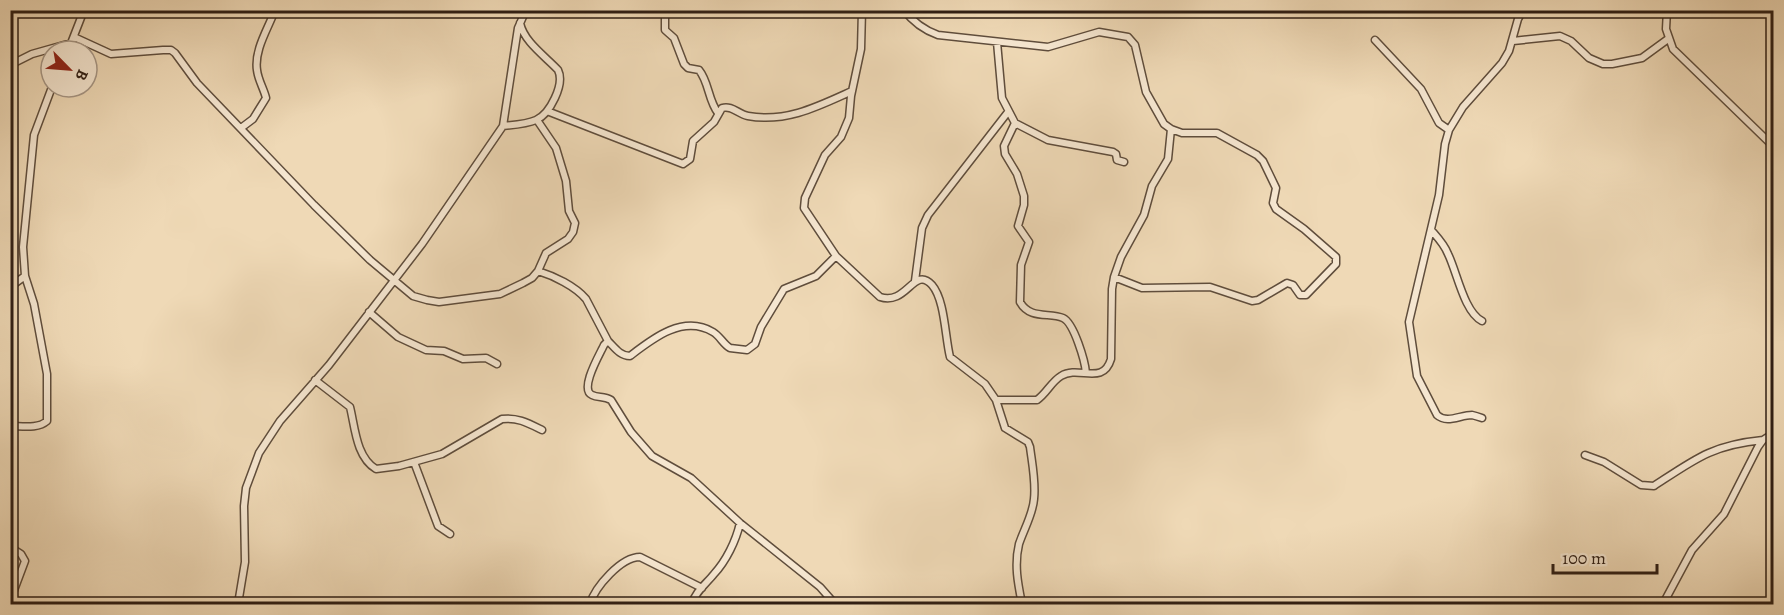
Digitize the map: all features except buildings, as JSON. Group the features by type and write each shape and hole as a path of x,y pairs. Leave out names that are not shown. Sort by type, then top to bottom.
{"street":[{"path":"73,39 84,10"},
{"path":"241,128 253,119 266,98 256,63 262,40 275,10"},
{"path":"238,604 245,562 244,506 250,475 268,438 422,244 503,126 507,111 514,50 520,23 526,10"},
{"path":"665,10 665,30 676,44 681,60 688,68 699,69 704,76 709,99 718,113"},
{"path":"862,10 861,50 849,118 842,137 825,155 803,203 806,212 836,256 880,297 887,299 899,296 915,281 922,228 928,215 1008,112"},
{"path":"904,10 921,27 938,35 1048,47 1100,32 1128,37 1135,45 1149,97 1158,116 1171,129 1182,133 1216,133 1257,155 1263,161 1276,188 1274,207 1336,257 1336,264 1306,295 1300,295 1293,285 1287,284 1252,301 1210,287 1142,288 1114,277"},
{"path":"1482,418 1472,415 1440,418 1430,404 1417,376 1409,322 1440,195 1445,144 1449,130 1466,102 1498,70 1509,51 1518,19 1523,10"},
{"path":"1667,10 1668,39 1681,59 1773,147"},
{"path":"503,126 537,120 547,111 561,76 558,70 528,40 520,23"},
{"path":"1513,41 1560,36 1566,38 1589,58 1603,64 1612,64 1642,57 1668,39"},
{"path":"1375,40 1421,88 1440,123 1449,130"},
{"path":"997,42 1001,93 1015,123 1048,140 1113,152 1118,160 1124,162"},
{"path":"99,50 111,54 171,50 197,83 314,206 370,260 413,296 439,302 500,294 532,278 538,271 546,253 568,238 575,228 569,211 566,181 556,148 537,120"},
{"path":"10,65 39,52"},
{"path":"547,111 683,164 690,159 693,141 714,122 722,108 727,107 748,116 781,116 803,113 852,91"},
{"path":"10,426 43,425 47,421 46,374 34,304 25,276 23,247 34,135 48,99"},
{"path":"1015,123 1004,146 1005,154 1017,174 1024,201 1018,226 1029,243 1021,265 1020,302 1030,311 1047,317 1060,317 1069,322 1083,357 1086,373"},
{"path":"996,400 1037,399 1060,377 1071,373 1102,372 1106,369 1111,359 1114,277 1121,257 1144,215 1152,186 1168,159 1171,129"},
{"path":"1431,230 1442,242 1448,254 1470,310 1477,319 1482,321"},
{"path":"538,271 581,294 586,299 608,341 624,356 630,356 667,331 684,327 707,329 716,333 730,348 743,351 754,344 761,327 784,289 816,276 836,256"},
{"path":"10,287 25,276"},
{"path":"915,281 926,281 936,292 950,357 986,384 996,400 1005,428 1024,439 1030,447 1034,501 1020,543 1016,570 1022,604"},
{"path":"369,312 398,337 426,350 444,351 463,359 486,358 497,364"},
{"path":"608,341 587,382 591,395 611,400 651,456 691,478 740,523 820,587 836,604"},
{"path":"315,380 350,407 354,432 372,466 376,468 414,462 442,454 502,419 513,418 542,429"},
{"path":"1663,604 1692,550 1724,514 1763,440 1773,433"},
{"path":"1585,455 1604,462 1648,487 1654,486 1701,454 1735,442 1763,440"},
{"path":"414,462 438,526 450,534"},
{"path":"692,604 696,594 720,567 740,523"},
{"path":"10,547 21,554 25,561 10,601"},
{"path":"590,604 596,590 603,582 620,566 640,556 702,588"}]}
